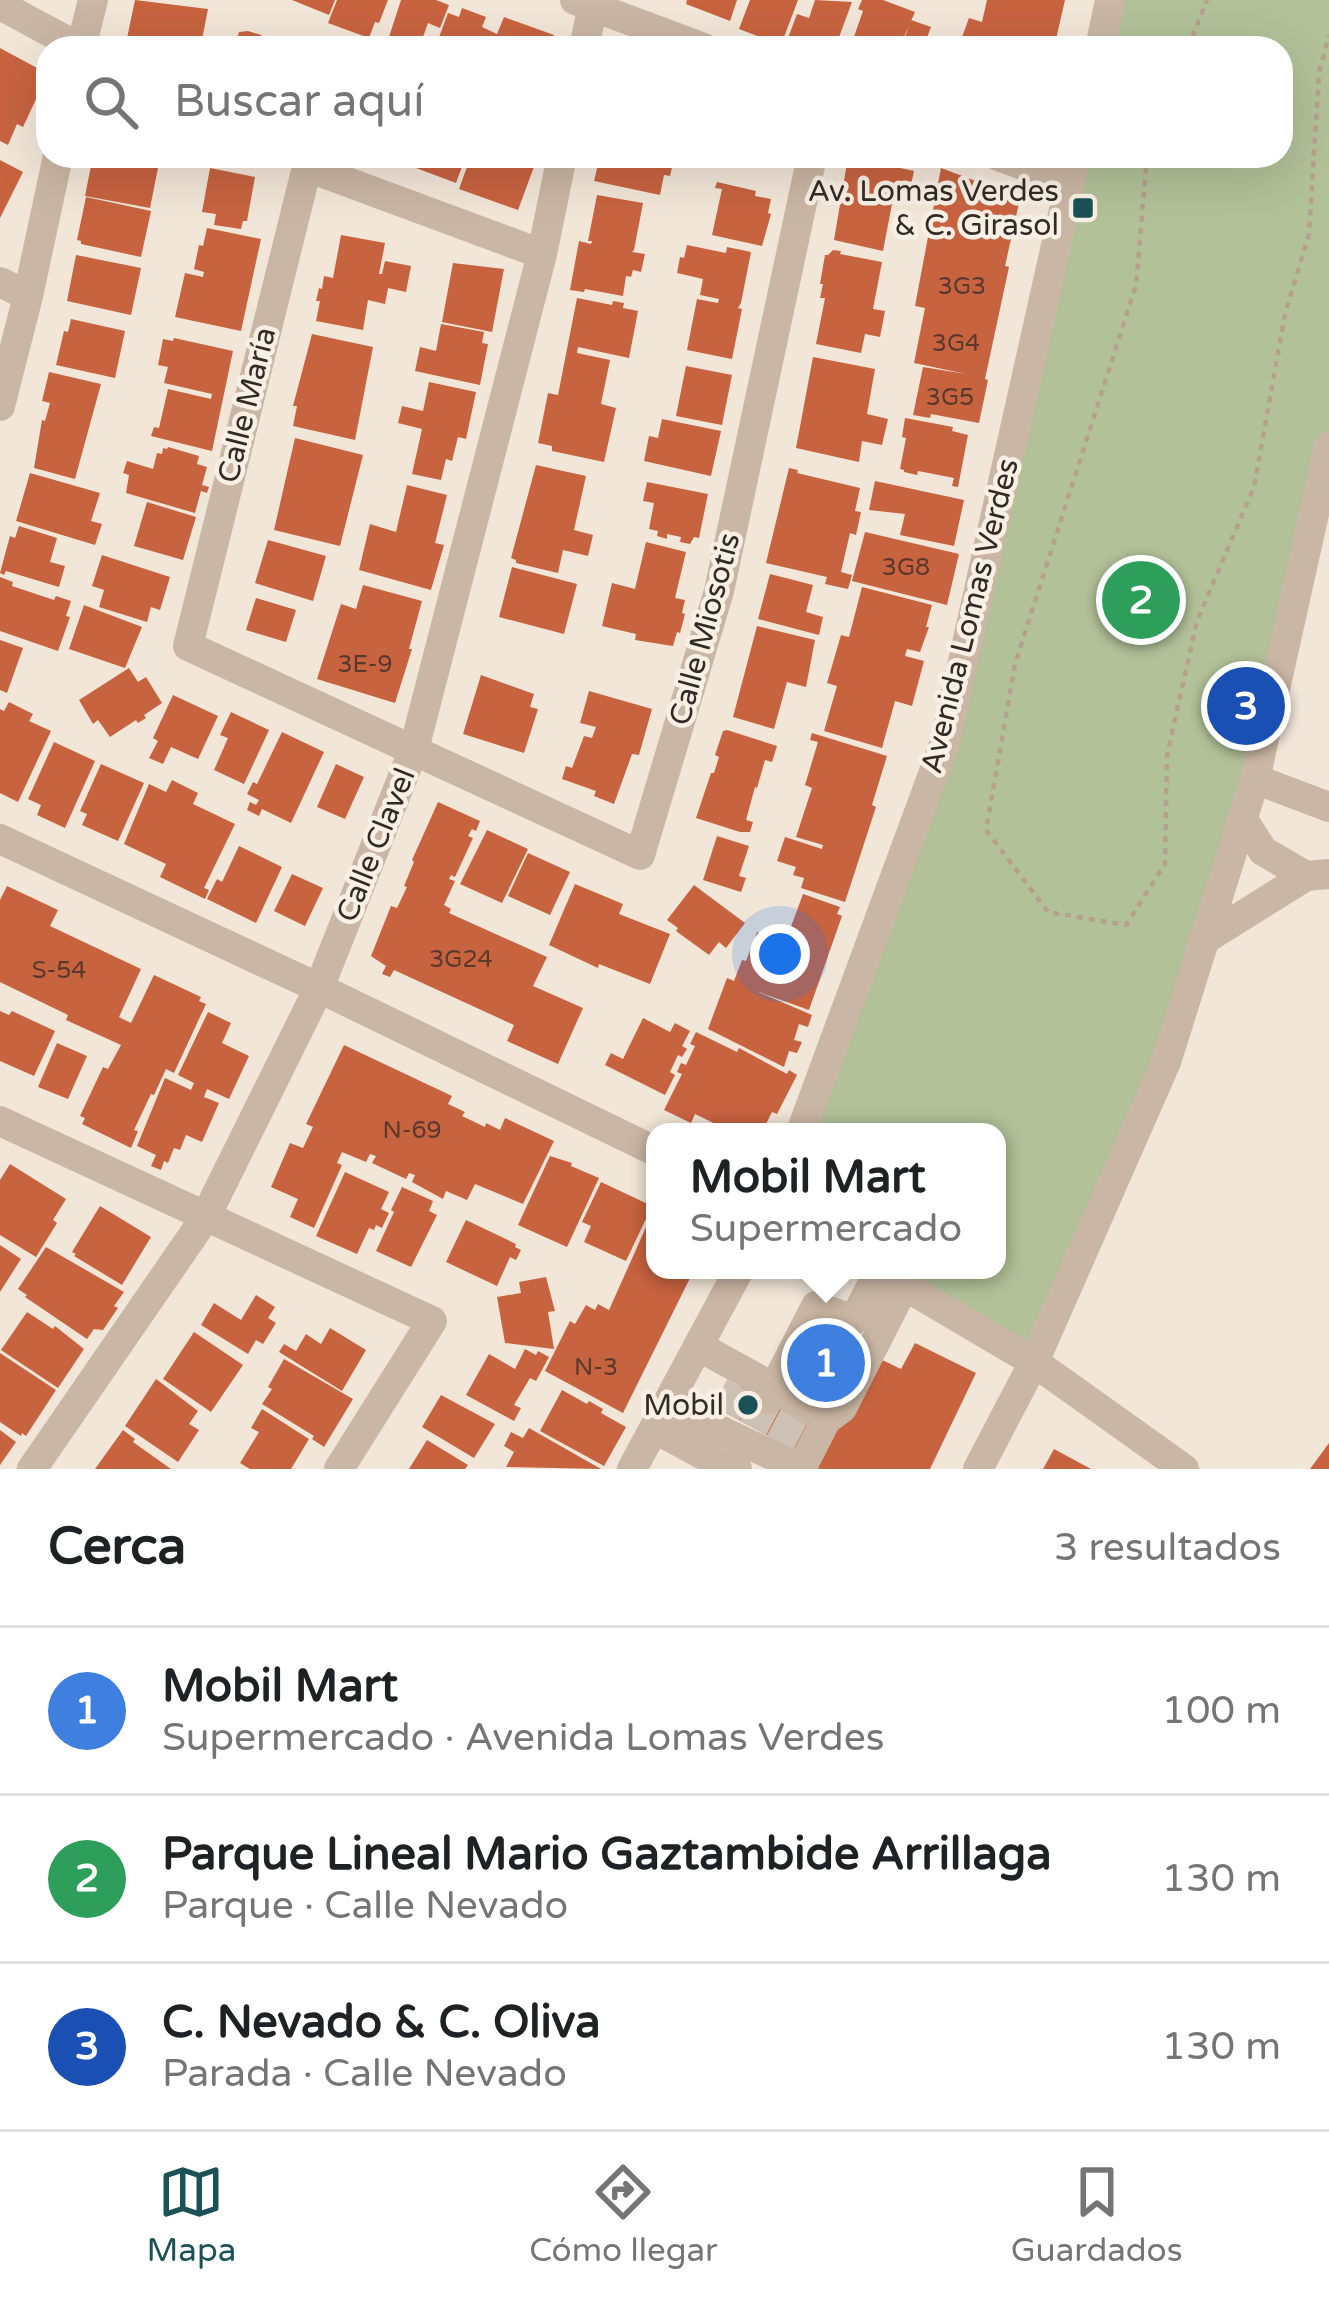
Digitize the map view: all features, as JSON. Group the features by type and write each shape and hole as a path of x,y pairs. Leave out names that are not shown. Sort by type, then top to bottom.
{"street":[{"path":"83,36 93,0"},
{"path":"1102,36 1110,0"},
{"path":"585,36 587,2 673,36"},
{"path":"0,5 58,36"},
{"path":"0,406 14,289 54,168"},
{"name":"Calle María","path":"307,168 188,646 414,749"},
{"name":"Calle María","path":"310,168 542,254"},
{"name":"Calle Clavel","path":"32,1469 205,1218 320,988 414,749 542,254 560,168"},
{"name":"Calle Miosotis","path":"414,749 640,855 719,591 809,168"},
{"name":"Avenida Lomas Verdes","path":"804,1123 945,742 1073,169"},
{"path":"979,1469 1034,1362 1166,1062 1255,779 1329,446"},
{"path":"1255,779 1329,807"},
{"path":"1242,818 1263,851 1318,875"},
{"path":"0,839 646,1147"},
{"path":"1202,941 1318,875"},
{"path":"0,1121 432,1322 339,1469"},
{"path":"632,1469 734,1279"},
{"path":"660,1416 747,1440 801,1468 779,1397 816,1306 854,1320 884,1279"},
{"path":"698,1346 779,1397 842,1408 886,1279"},
{"path":"894,1279 1034,1362 1184,1469"},
{"path":"660,1416 720,1464 747,1440"}],"path":[{"path":"1193,36 1207,0"},
{"path":"1146,168 1136,285 1015,664 986,830 1048,912 1126,925 1166,864 1167,755 1196,621 1254,487 1285,314 1309,234 1319,73 1329,35"}],"green space":[{"path":"1110,0 1329,0 1329,446 1202,941 1034,1362 893,1279 1006,1279 1006,1123 804,1123 945,742 1073,168 1293,168 1293,36 1102,36"}],"building":[{"path":"135,0 208,9 203,36 127,36"},
{"path":"292,0 335,0 329,15"},
{"path":"337,0 388,0 370,36 328,23"},
{"path":"401,0 436,0 449,5 440,28 428,23 423,36 389,36"},
{"path":"687,0 737,0 730,21 686,4"},
{"path":"750,0 798,0 784,36 757,36 739,29"},
{"path":"815,0 852,2 839,36 789,36 797,14 809,18"},
{"path":"862,0 883,0 915,12 904,36 854,36 863,11 858,9"},
{"path":"987,0 1065,0 1057,36 962,36 969,18 982,22"},
{"path":"462,8 486,17 482,27 497,34 504,17 554,35 439,36 448,13 459,17"},
{"path":"911,20 931,27 928,36 905,36"},
{"path":"0,48 36,67 36,99 8,145 0,141"},
{"path":"0,160 23,172 0,218"},
{"path":"91,168 158,168 150,208 85,196"},
{"path":"210,168 255,177 247,221 241,229 214,225 216,214 202,212"},
{"path":"416,168 462,168 456,183"},
{"path":"467,168 534,168 518,210 459,189"},
{"path":"597,168 672,168 670,176 664,175 660,195 594,181"},
{"path":"846,168 914,171 908,199 881,194 880,202 892,204 883,251 834,240"},
{"path":"941,168 1016,196 1019,203 979,423 913,415 923,367 966,374 914,363 925,308 915,306"},
{"path":"717,182 771,199 762,246 712,235 722,189 715,188"},
{"path":"597,195 643,203 632,252 645,254 641,272 633,270 631,277 626,276 623,296 570,290 579,241 591,244 592,241 588,241"},
{"path":"86,197 151,211 141,257 77,240"},
{"path":"207,228 261,239 241,331 175,317 185,273 203,277 204,272 194,269"},
{"path":"341,235 385,243 379,274 385,261 411,266 406,292 388,288 385,304 368,300 363,330 316,321 319,288 324,276 333,278"},
{"path":"687,245 726,253 727,247 751,252 732,359 687,350 697,299 718,303 719,299 700,295 703,279 677,273"},
{"path":"833,250 882,262 873,309 885,311 880,337 865,334 861,353 816,344 825,298 820,298 820,284 825,255"},
{"path":"76,255 141,268 131,315 67,301"},
{"path":"453,263 504,269 492,332 442,322"},
{"path":"577,298 624,303 623,308 638,311 629,358 578,347 577,353 610,360 601,404 616,408 604,462 552,451 552,446 538,443 548,393 558,395"},
{"path":"71,319 125,331 115,378 56,365"},
{"path":"441,324 484,332 482,343 488,344 480,385 415,371 420,347 436,351"},
{"path":"312,334 373,347 355,440 293,426 297,406 293,406"},
{"path":"163,339 233,351 212,451 151,436 154,427 159,428 168,389 211,399 212,394 164,383 168,367 158,365"},
{"path":"813,357 875,369 867,414 888,419 882,445 862,441 859,462 796,448"},
{"path":"686,366 732,375 722,425 676,416"},
{"path":"49,372 101,384 75,479 34,468 42,420 50,403 42,401"},
{"path":"429,382 476,392 466,439 458,437 441,480 412,474 422,429 398,423 402,406 423,411"},
{"path":"905,418 953,427 952,431 968,435 958,487 952,486 954,478 900,469"},
{"path":"662,419 721,431 711,476 644,461 649,436 658,438"},
{"path":"295,438 363,455 340,546 274,530"},
{"path":"168,447 199,456 197,464 207,467 202,485 209,487 207,493 201,491 195,513 126,493 129,475 123,473 127,461 153,469 157,453"},
{"path":"536,465 586,476 574,530 593,535 588,556 563,550 558,573 511,558"},
{"path":"789,468 860,488 856,535 850,533 841,572 852,575 848,589 825,584 827,577 766,563"},
{"path":"30,473 100,493 91,521 102,524 95,545 16,521"},
{"path":"875,481 964,500 954,546 900,535 905,514 869,510"},
{"path":"647,482 708,494 699,538 694,537 690,544 680,542 681,537 657,536 658,531 649,529 654,503 643,501"},
{"path":"407,485 447,495 435,543 444,545 431,590 359,570 370,524 396,532"},
{"path":"147,502 196,517 183,560 134,546"},
{"path":"19,526 57,538 50,562 65,566 59,587 0,573 10,536 15,538"},
{"path":"865,532 959,554 947,605 852,581"},
{"path":"268,540 326,556 313,601 255,583"},
{"path":"646,542 686,552 675,598 685,600 685,614 673,646 635,640 636,634 602,626 612,583 635,589"},
{"path":"102,555 170,577 160,610 151,607 147,622 99,607 104,590 92,586"},
{"path":"512,567 577,584 564,634 499,617"},
{"path":"770,574 813,585 806,612 823,617 819,635 758,619"},
{"path":"0,577 13,582 12,586 71,601 58,651 0,631"},
{"path":"363,585 422,601 395,703 317,679 341,604 356,609"},
{"path":"862,587 932,605 920,652 907,649 905,656 924,661 912,706 895,701 882,748 824,731 837,686 827,683 841,635 849,637"},
{"path":"256,598 296,610 286,642 246,630"},
{"path":"84,605 142,627 125,668 69,649"},
{"path":"757,626 815,640 806,687 787,682 774,729 733,717"},
{"path":"0,640 23,648 7,693 0,690"},
{"path":"129,668 138,682 146,677 162,703 146,718 110,737 98,720 93,724 79,700"},
{"path":"481,675 534,694 530,707 538,709 524,753 463,734"},
{"path":"589,691 652,709 639,755 632,754 614,804 594,796 596,791 562,779 566,766 572,768 584,736 592,738 596,727 580,723"},
{"path":"173,695 218,716 198,759 171,747 163,764 149,758"},
{"path":"9,702 33,714 29,721 51,731 18,802 0,793 0,709 4,711"},
{"path":"231,712 269,730 244,784 214,770 228,738 220,735"},
{"path":"727,730 777,746 772,762 765,760 755,787 746,820 753,822 750,832 696,818"},
{"path":"282,732 324,752 291,823 262,809 259,816 247,810 250,802 256,805 259,800 247,794 253,782 257,784"},
{"path":"812,733 887,756 845,902 801,888 804,878 793,875 796,867 777,861 785,837 822,849 823,845 796,837 812,788 805,785 818,742 810,740"},
{"path":"54,742 95,761 65,828 37,815 41,805 28,799"},
{"path":"101,764 144,783 118,841 82,825 87,814 80,811"},
{"path":"336,764 364,777 345,819 317,807"},
{"path":"172,780 198,793 193,804 235,824 204,888 209,890 205,899 160,877 166,864 124,844 149,784 166,792"},
{"path":"438,802 480,821 468,836 473,838 455,877 449,879 455,881 444,905 451,909 449,913 547,957 533,986 583,1008 558,1064 507,1041 514,1025 394,970 390,977 382,974 386,966 371,956 391,906 397,908 407,887 412,860"},
{"path":"487,830 528,849 502,903 460,884"},
{"path":"717,836 749,846 739,876 746,878 741,892 703,880"},
{"path":"239,846 282,867 256,923 207,899 217,879 222,882"},
{"path":"528,853 570,872 550,915 508,896"},
{"path":"292,874 323,888 305,926 274,911"},
{"path":"575,884 623,904 619,914 670,934 650,984 599,964 598,968 549,945"},
{"path":"694,885 745,923 726,948 719,942 709,955 667,920"},
{"path":"7,886 58,910 50,926 141,969 119,1017 131,1023 154,975 201,997 199,1001 206,1004 174,1073 166,1069 151,1094 131,1148 82,1124 85,1118 80,1116 103,1067 108,1069 121,1045 0,982 0,900"},
{"path":"803,894 840,907 837,914 842,916 809,1010 756,991 812,1015 808,1027 799,1024 794,1040 802,1042 797,1053 789,1051 784,1067 708,1029 727,978 734,981 757,932 785,943"},
{"path":"0,1011 9,1015 12,1011 55,1031 34,1076 0,1061"},
{"path":"208,1012 231,1023 222,1043 249,1056 229,1099 207,1089 204,1097 219,1103 202,1142 186,1135 180,1150 174,1148 161,1170 151,1166 156,1155 137,1146 165,1078 191,1090 194,1083 178,1075"},
{"path":"643,1018 670,1032 675,1023 690,1031 682,1046 687,1049 682,1057 678,1055 665,1095 605,1065 611,1053 623,1059"},
{"path":"696,1032 797,1075 777,1114 772,1112 766,1123 714,1123 695,1114 691,1123 664,1110 682,1074 677,1072 681,1063 686,1065 695,1046 690,1044"},
{"path":"57,1043 87,1056 68,1099 38,1087"},
{"path":"344,1045 452,1096 448,1104 485,1127 486,1123 500,1130 505,1118 554,1141 523,1204 475,1184 467,1200 446,1191 443,1199 412,1182 415,1175 409,1173 406,1179 372,1163 376,1156 370,1154 366,1162 342,1152 337,1163 342,1165 314,1228 290,1217 298,1199 271,1187 290,1143 303,1148 313,1127 306,1124"},
{"path":"550,1156 599,1178 567,1247 518,1225"},
{"path":"10,1164 66,1199 36,1257 0,1235 0,1180"},
{"path":"345,1172 389,1192 381,1209 389,1213 382,1228 369,1228 357,1254 316,1236"},
{"path":"601,1182 646,1203 646,1219 626,1261 584,1242 591,1226 582,1222"},
{"path":"402,1187 433,1201 429,1211 437,1215 411,1267 376,1251"},
{"path":"100,1206 151,1237 122,1285 72,1252"},
{"path":"466,1220 521,1250 516,1260 510,1257 497,1286 446,1262"},
{"path":"646,1227 646,1279 690,1279 623,1413 545,1371 570,1321 575,1324 586,1305 609,1310"},
{"path":"0,1245 21,1259 0,1292"},
{"path":"46,1247 124,1292 103,1330 94,1329 87,1339 18,1289"},
{"path":"546,1277 555,1311 548,1312 554,1349 505,1343 497,1297 521,1293 519,1282"},
{"path":"256,1295 275,1307 268,1318 276,1323 263,1344 256,1340 248,1354 201,1325 214,1303 241,1320"},
{"path":"27,1312 84,1349 58,1388 1,1350"},
{"path":"819,1320 857,1338 863,1346 835,1403 789,1381"},
{"path":"330,1328 366,1350 342,1391 279,1352 284,1344 296,1351 306,1334 321,1344"},
{"path":"194,1332 243,1365 211,1412 163,1379"},
{"path":"915,1343 976,1373 930,1469 816,1469 874,1356 901,1369"},
{"path":"525,1349 549,1357 536,1381 530,1378 514,1405 521,1408 514,1421 466,1395 489,1354 515,1369"},
{"path":"0,1353 56,1390 26,1436 0,1422"},
{"path":"284,1359 353,1399 324,1447 262,1404"},
{"path":"156,1379 198,1411 189,1424 199,1430 178,1462 125,1426"},
{"path":"742,1384 813,1424 797,1452 726,1413"},
{"path":"562,1390 603,1409 601,1413 626,1427 604,1466 540,1431"},
{"path":"441,1395 495,1424 474,1458 422,1427"},
{"path":"262,1409 309,1439 291,1469 250,1469 240,1463 259,1432 251,1428"},
{"path":"529,1428 601,1469 506,1467 514,1452 504,1446 511,1432 523,1438"},
{"path":"0,1430 16,1442 0,1465"},
{"path":"123,1430 133,1442 171,1469 95,1469"},
{"path":"427,1440 468,1465 465,1469 409,1469"},
{"path":"1329,1443 1329,1469 1310,1469"},
{"path":"1054,1449 1091,1469 1043,1469"}],"tunnel":[{"path":"726,1413 742,1384"},
{"path":"753,1428 768,1399"},
{"path":"780,1443 795,1414"}],"place":[{"name":"Av. Lomas Verdes & C. Girasol","path":"1083,208"},
{"name":"Parque Lineal Mario Gaztambide Arrillaga","path":"1141,600"},
{"name":"C. Nevado & C. Oliva","path":"1246,706"},
{"name":"Mobil Mart","path":"826,1363"},
{"name":"Mobil","path":"748,1405"}]}
